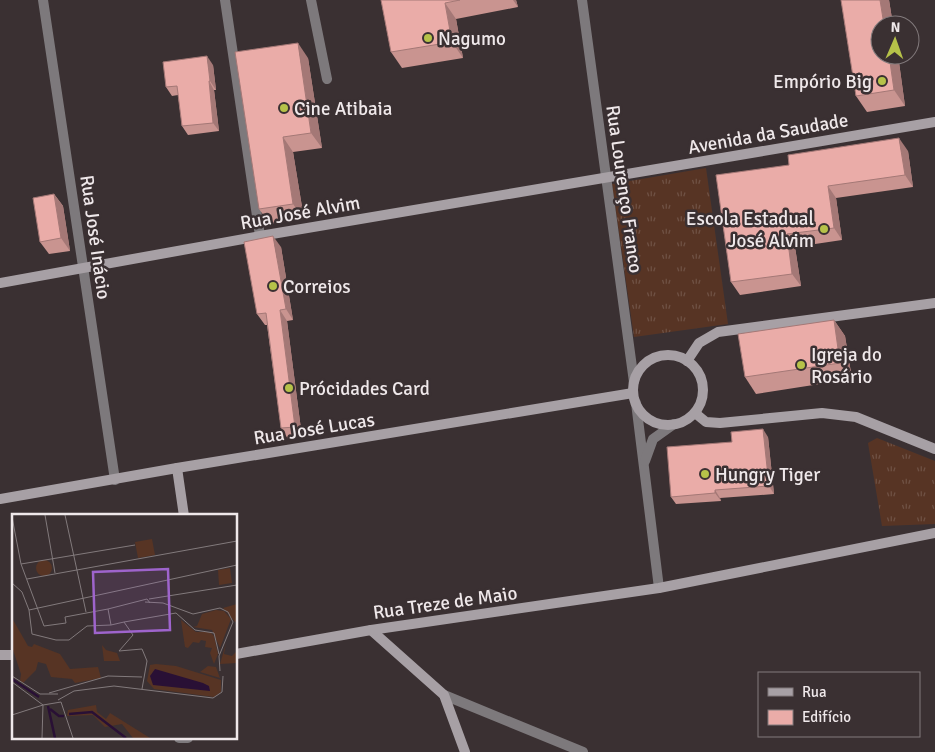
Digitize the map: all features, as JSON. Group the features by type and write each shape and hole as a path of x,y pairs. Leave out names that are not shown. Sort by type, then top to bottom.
{"street":[{"name":"Rua José Inácio","path":"43,0 115,480"},
{"path":"225,0 260,236"},
{"path":"311,0 327,79"},
{"name":"Rua Lourenço Franco","path":"582,0 634,388"},
{"name":"Avenida da Saudade","path":"606,179 935,122"},
{"name":"Rua José Alvim","path":"0,283 260,236 606,179"},
{"path":"687,360 699,343 718,332 935,303"},
{"path":"644,467 646,453 653,439 674,424 685,420 695,413 702,397 702,379 696,369 687,360 677,356 655,358 638,372 634,388 658,588"},
{"name":"Rua José Lucas","path":"0,499 634,388"},
{"path":"636,404 651,420 662,424 674,424"},
{"path":"695,413 706,422 720,423 822,413 856,417 935,449"},
{"path":"177,468 184,514"},
{"name":"Rua Treze de Maio","path":"238,654 371,630 658,588 935,533"},
{"path":"371,630 444,695 583,752"},
{"path":"444,695 464,752"}],"green space":[{"path":"706,168 728,324 634,337 612,184"},
{"path":"877,438 935,461 935,524 882,526 868,443"}],"building":[{"path":"381,0 460,0 445,3 452,42 391,52"},
{"path":"841,0 880,0 882,15 870,15 870,65 890,65 894,90 856,96"},
{"path":"298,43 311,133 283,137 293,204 259,209 235,52"},
{"path":"207,56 213,123 182,126 177,86 166,87 163,62"},
{"path":"899,138 905,175 828,186 834,228 787,234 792,274 731,282 716,175 789,165 788,155"},
{"path":"54,194 61,238 40,242 33,198"},
{"path":"273,236 286,309 280,310 295,427 281,428 266,313 257,314 244,242"},
{"path":"834,320 840,363 745,377 738,334"},
{"path":"763,429 769,486 715,490 715,493 671,497 667,447 732,442 731,432"}],"place":[{"name":"Nagumo","path":"428,38"},
{"name":"Empório Big","path":"882,81"},
{"name":"Cine Atibaia","path":"284,108"},
{"name":"Escola Estadual José Alvim","path":"824,229"},
{"name":"Correios","path":"273,286"},
{"name":"Igreja do Rosário","path":"801,365"},
{"name":"Prócidades Card","path":"289,388"},
{"name":"Hungry Tiger","path":"705,474"}]}
